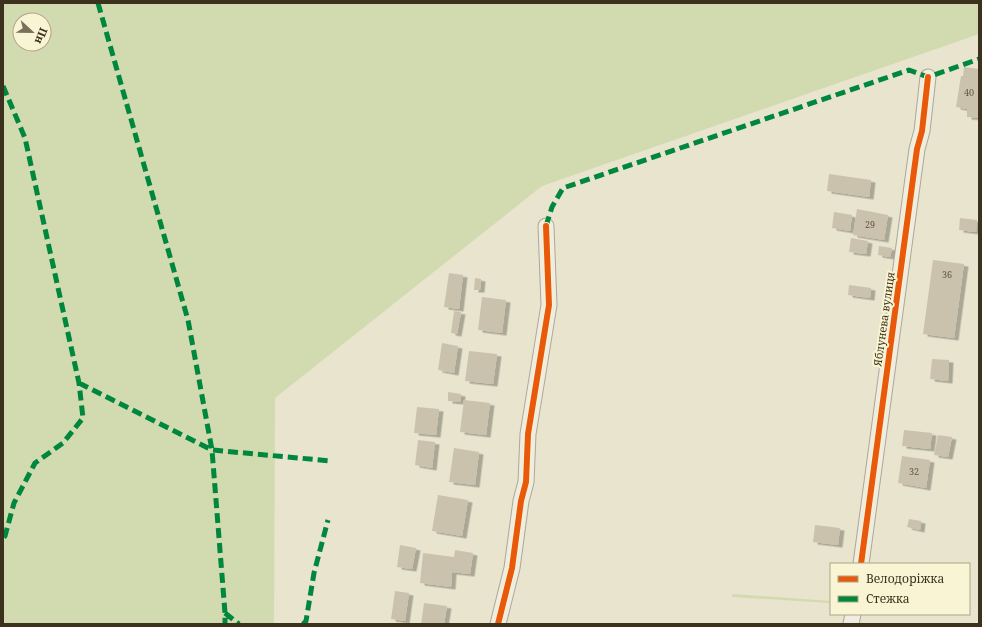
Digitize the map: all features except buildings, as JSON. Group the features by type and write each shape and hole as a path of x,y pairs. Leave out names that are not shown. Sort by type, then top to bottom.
{"street":[{"name":"Яблунева вулиця","path":"861,563 917,149 922,130 928,77"},
{"path":"498,624 512,568 521,501 526,482 528,434 549,305 546,226"}],"green space":[{"path":"3,3 979,3 979,34 542,186 275,398 274,624 3,624"},
{"path":"732,594 830,601 830,603 732,597"}],"marked path":[{"path":"98,3 188,320 212,450 225,624"},
{"path":"546,226 552,207 563,188 909,70 928,77 979,59"},
{"path":"3,86 25,138 79,383 83,418 63,443 35,463 14,503 5,536 3,538"},
{"path":"79,383 212,450 331,461"},
{"path":"303,624 306,621 314,573 328,520"},
{"path":"225,613 239,624"}],"cycle path":[{"path":"861,563 917,149 922,131 928,77"},
{"path":"498,624 512,568 521,501 526,482 528,434 549,305 546,226"}]}
